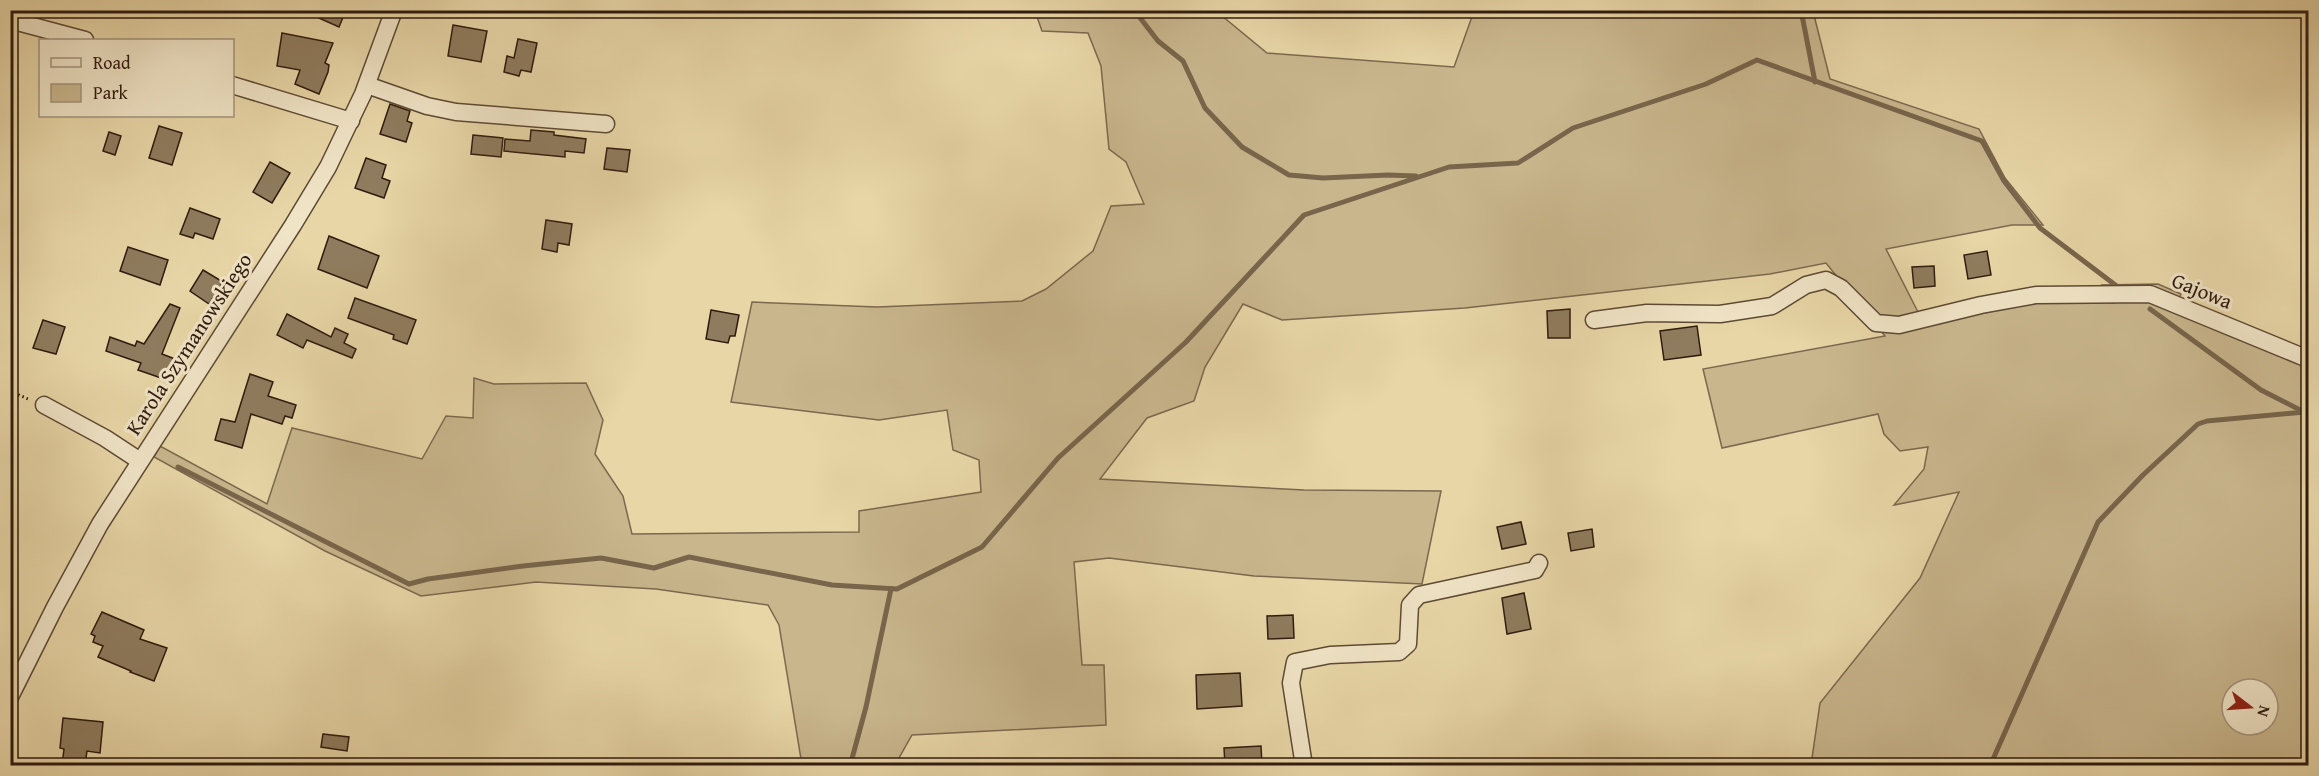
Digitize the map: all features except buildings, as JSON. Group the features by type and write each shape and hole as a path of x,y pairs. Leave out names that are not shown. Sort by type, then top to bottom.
{"street":[{"name":"Karola Szymanowskiego","path":"10,697 75,567 328,167 367,85 394,10"},
{"path":"10,20 81,39"},
{"path":"367,85 427,106 456,112 606,124"},
{"path":"234,86 351,121"},
{"name":"Gajowa","path":"1594,320 1647,313 1720,314 1772,306 1806,285 1826,280 1841,288 1876,323 1899,325 1981,305 2036,295 2150,294 2308,359"},
{"path":"44,405 98,434 140,461"},
{"path":"1304,765 1291,683 1295,662 1330,655 1399,652 1408,644 1410,605 1419,595 1534,570 1539,563"}],"path":[{"path":"10,391 44,405"}],"green space":[{"path":"1035,11 1216,11 1267,53 1454,67 1474,11 1813,11 1830,79 1979,129 2005,178 2043,225 2012,225 1886,249 1918,312 2035,295 2114,303 2102,285 2158,284 2181,294 2176,308 2308,364 2308,765 1811,765 1820,703 1920,578 1959,492 1894,505 1924,469 1928,447 1900,451 1884,434 1878,414 1722,448 1703,369 1885,336 1826,263 1770,274 1465,308 1282,320 1243,304 1205,367 1194,401 1147,418 1100,479 1304,490 1441,491 1422,584 1254,576 1109,558 1074,562 1082,665 1104,665 1106,725 912,735 895,765 802,765 779,625 768,605 656,589 536,582 421,596 325,551 154,457 160,446 267,504 292,428 422,459 446,416 473,418 474,378 494,384 586,383 603,420 595,454 623,496 632,534 859,532 859,511 981,492 979,460 953,450 947,410 879,420 731,402 752,302 877,307 1022,301 1046,289 1093,251 1111,206 1144,204 1126,162 1109,149 1101,66 1088,33 1042,31"}],"waterway":[{"path":"1134,10 1158,41 1183,61 1205,108 1242,147 1289,175 1323,178 1416,176"},
{"path":"1801,10 1815,82"},
{"path":"178,467 409,584 428,579 523,566 601,558 654,568 689,557 832,585 897,589 982,547 1058,458 1186,342 1304,215 1449,167 1518,163 1573,128 1706,84 1757,60 1982,141 2004,181 2040,228 2118,287"},
{"path":"2150,309 2261,390 2308,414"},
{"path":"1990,766 2098,522 2143,475 2198,424 2207,421 2305,412"},
{"path":"850,766 866,707 891,589"}]}
